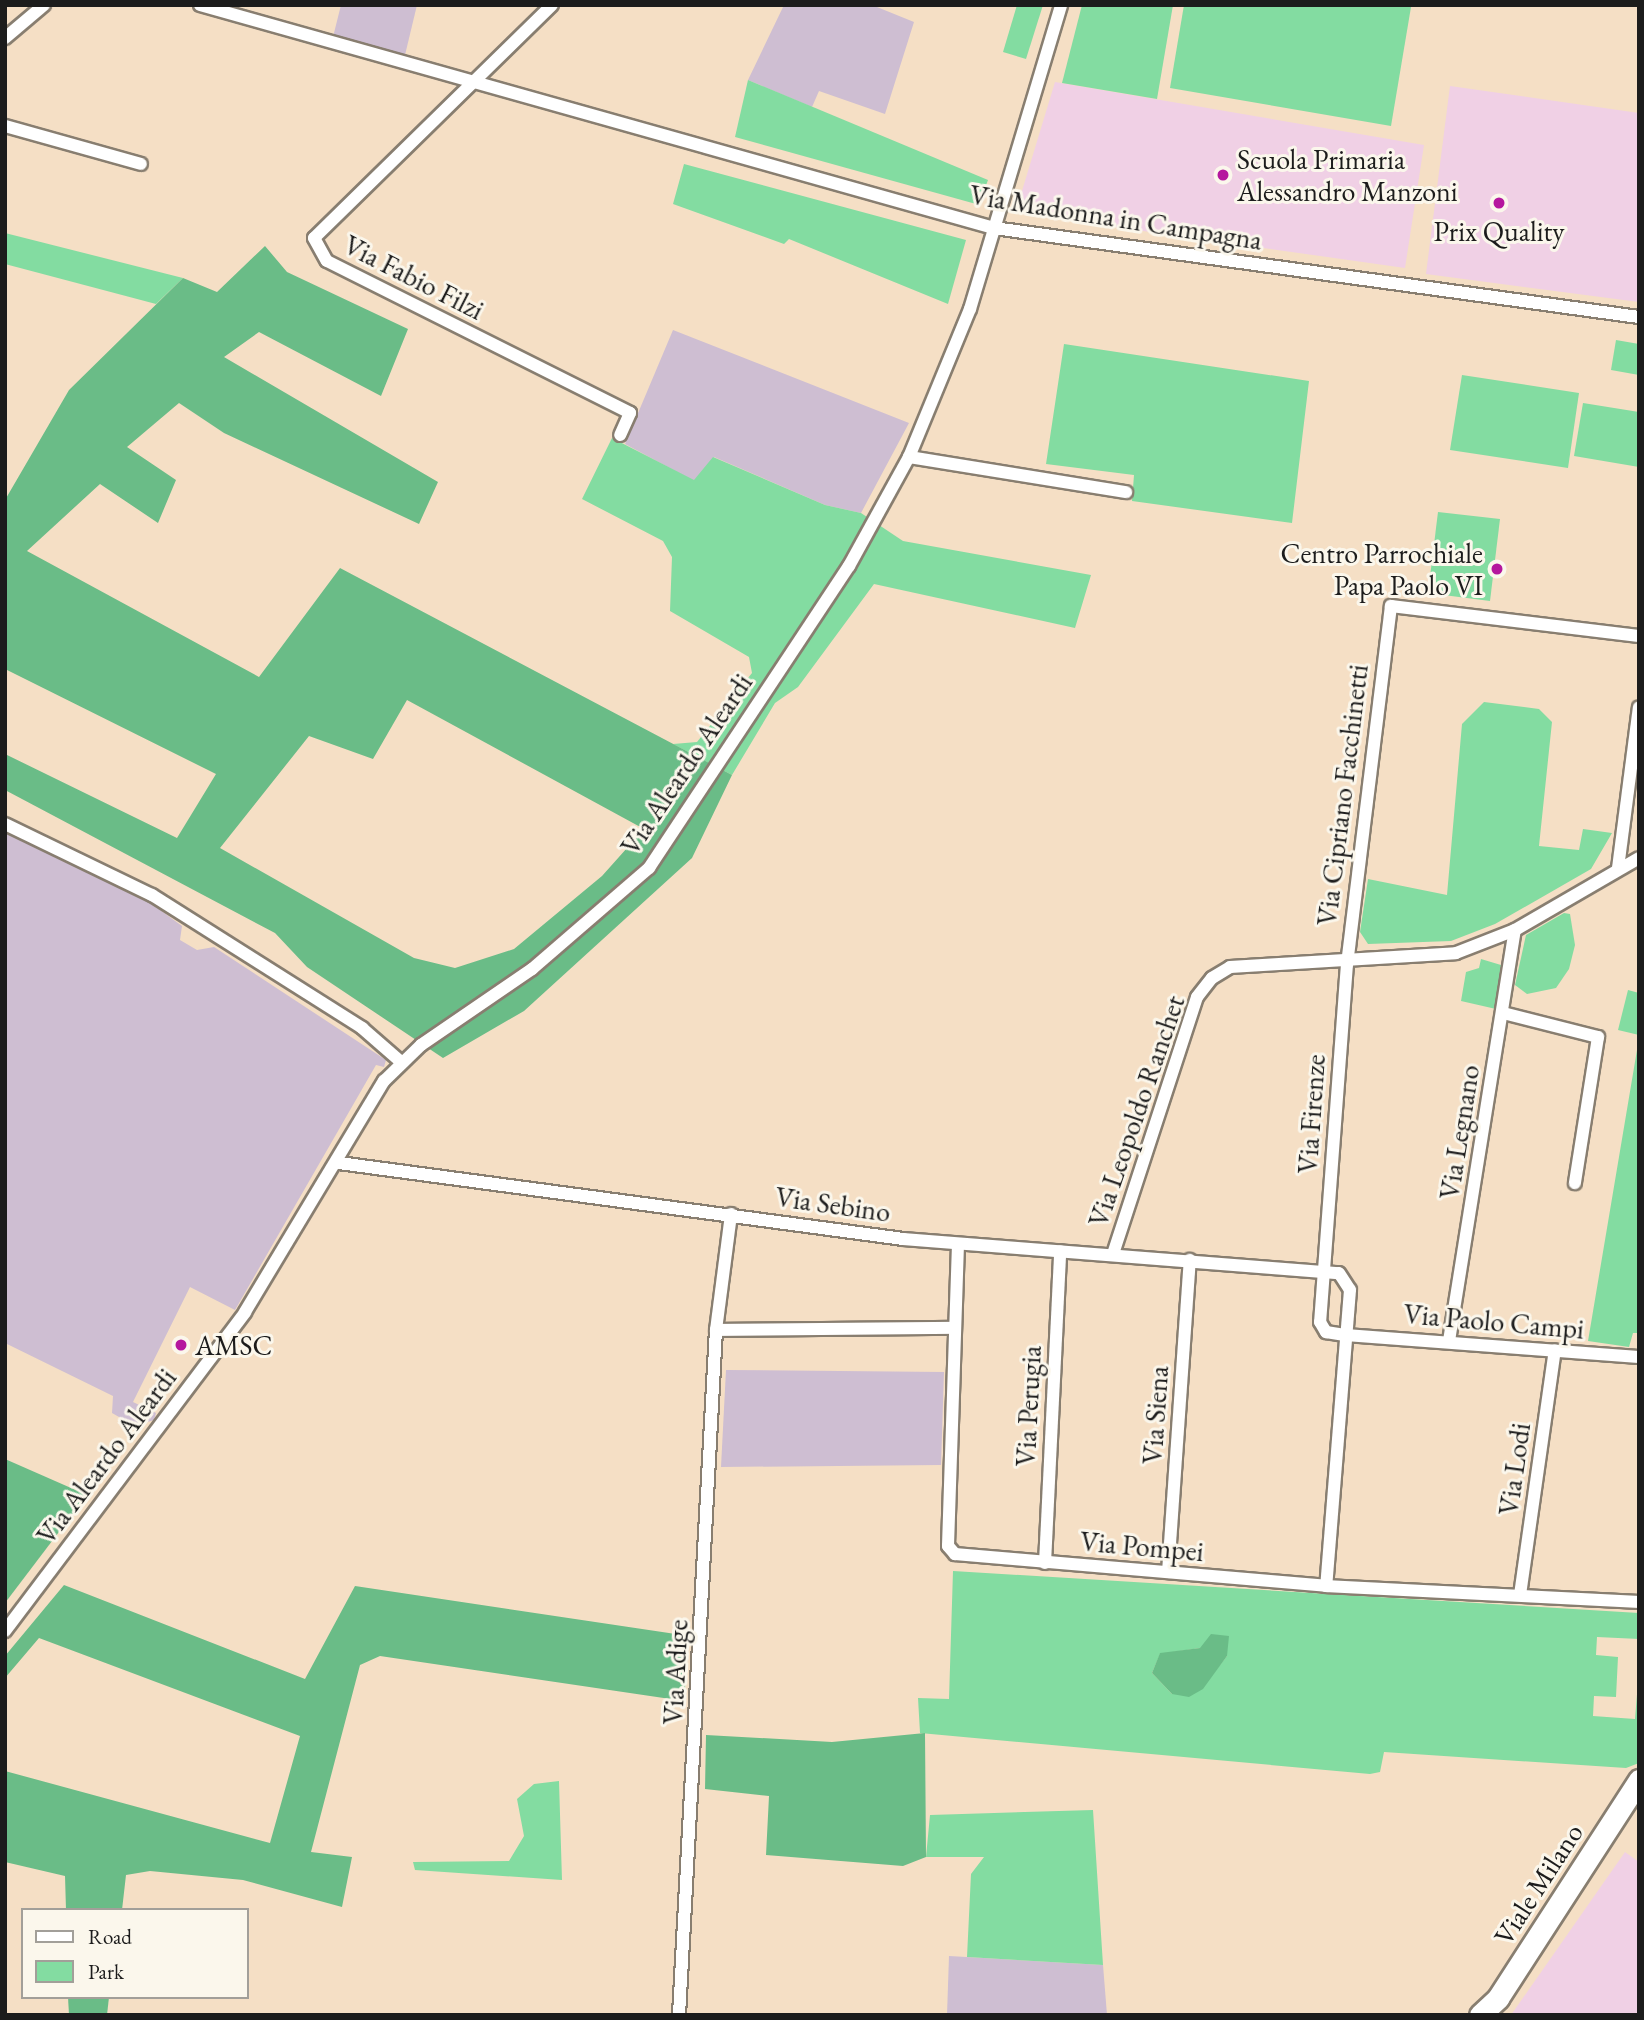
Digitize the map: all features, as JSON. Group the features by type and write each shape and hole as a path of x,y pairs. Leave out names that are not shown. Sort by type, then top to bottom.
{"main road":[{"name":"Viale Milano","path":"1480,2015 1498,1998 1639,1780"},
{"name":"Viale Milano","path":"1499,2015 1539,1960 1639,1799"}],"street":[{"path":"5,38 44,5"},
{"name":"Via Madonna in Campagna","path":"200,5 475,80 994,228 1639,317"},
{"name":"Via Fabio Filzi","path":"552,5 315,231 317,247 327,261 630,413 620,435"},
{"name":"Via Aleardo Aleardi","path":"5,1631 245,1312 400,1061 532,969 649,868 849,566 909,457 970,309 1061,5"},
{"path":"5,126 141,164"},
{"path":"909,457 1126,492"},
{"name":"Via Cipriano Facchinetti","path":"1347,964 1391,606 1639,636"},
{"path":"1618,869 1639,707"},
{"path":"5,824 152,895 362,1028 400,1061"},
{"name":"Via Leopoldo Ranchet","path":"1113,1254 1197,997 1230,967 1347,964 1456,953 1515,930 1639,858"},
{"name":"Via Legnano","path":"1449,1341 1515,930"},
{"name":"Via Firenze","path":"1345,1335 1326,1332 1320,1322 1347,964"},
{"path":"1503,1013 1598,1037 1575,1183"},
{"name":"Via Sebino","path":"339,1163 958,1244 1324,1268"},
{"name":"Via Adige","path":"679,2015 716,1331 731,1214"},
{"name":"Via Pompei","path":"958,1244 948,1546 964,1559 1326,1586 1639,1601"},
{"name":"Via Perugia","path":"1045,1563 1060,1251"},
{"name":"Via Siena","path":"1168,1573 1190,1260"},
{"path":"1324,1268 1339,1273 1350,1290 1326,1586"},
{"path":"716,1331 955,1328"},
{"name":"Via Paolo Campi","path":"1345,1335 1639,1357"},
{"name":"Via Lodi","path":"1520,1595 1555,1350"}],"shaded area":[{"path":"341,5 417,5 405,55 333,37"},
{"path":"784,5 872,5 914,22 885,114 819,91 812,107 748,80"},
{"name":"Scuola Primaria Alessandro Manzoni","path":"1055,82 1424,145 1405,268 1023,214 1018,204"},
{"path":"1450,86 1639,113 1639,302 1426,274"},
{"path":"673,330 909,423 861,513 825,505 714,457 694,481 625,444"},
{"name":"AMSC","path":"5,832 152,904 182,926 180,940 197,950 214,947 386,1060 384,1067 376,1065 235,1310 190,1287 133,1402 156,1413 154,1420 135,1426 112,1413 113,1396 5,1343"},
{"path":"726,1370 944,1372 941,1465 721,1467"},
{"path":"1625,1852 1639,1862 1639,2015 1511,2015"},
{"path":"949,1956 1103,1965 1107,2015 947,2015"}],"green space":[{"path":"1017,5 1043,5 1026,59 1003,52"},
{"path":"1082,5 1173,5 1157,99 1062,83"},
{"path":"1184,5 1411,7 1391,126 1170,88"},
{"path":"748,80 988,180 981,199 976,204 735,137"},
{"path":"684,164 966,240 948,304 789,239 784,244 673,204"},
{"path":"5,233 183,278 156,304 5,264"},
{"path":"265,246 287,272 408,329 381,396 259,332 224,357 438,482 419,524 224,433 179,403 127,447 176,480 158,523 100,484 27,551 259,677 340,568 732,775 692,858 524,1011 443,1058 307,967 275,933 5,790 5,754 177,838 216,774 5,669 5,500 69,390 183,278 217,292","holes":["407,700 644,829 602,876 514,949 455,968 414,958 220,848 309,736 373,759"]},
{"path":"1616,340 1639,344 1639,375 1611,370"},
{"path":"1064,344 1309,381 1292,523 1132,501 1134,475 1046,464"},
{"path":"1462,375 1579,393 1568,468 1450,450"},
{"path":"1583,403 1639,412 1639,467 1574,456"},
{"path":"612,438 694,480 713,457 825,505 861,513 903,541 1091,575 1075,628 874,584 798,687 775,703 732,775 673,744 697,742 752,673 749,657 670,611 672,557 663,541 582,499"},
{"path":"1438,512 1500,519 1490,601 1428,593"},
{"path":"1484,702 1539,709 1552,722 1539,846 1579,850 1583,829 1612,833 1591,869 1495,924 1451,941 1368,944 1360,932 1368,879 1447,895 1462,724"},
{"path":"1564,913 1570,914 1575,945 1569,969 1556,988 1527,994 1515,985 1526,935"},
{"path":"1481,959 1501,965 1496,1009 1461,1001 1466,972 1479,968"},
{"path":"1628,990 1639,993 1639,1035 1618,1030"},
{"path":"1638,1044 1639,1333 1633,1333 1629,1347 1588,1341"},
{"path":"5,1459 87,1495 5,1603"},
{"path":"953,1571 1639,1613 1639,1639 1597,1637 1596,1655 1618,1657 1616,1697 1594,1696 1593,1716 1635,1719 1639,1669 1639,1763 1626,1768 1384,1752 1380,1772 1370,1774 920,1733 918,1698 949,1699","holes":["1200,1648 1227,1656 1209,1679 1172,1694 1152,1673 1160,1654"]},
{"path":"64,1585 305,1679 355,1586 689,1636 684,1701 380,1656 360,1665 311,1852 352,1857 342,1907 243,1880 150,1871 126,1875 122,1908 66,1908 65,1876 5,1862 5,1771 270,1843 300,1736 39,1638 5,1678 5,1656"},
{"path":"1211,1634 1229,1636 1227,1656 1203,1689 1189,1697 1172,1694 1152,1673 1160,1653 1200,1648"},
{"path":"925,1733 926,1857 903,1866 766,1855 769,1796 705,1789 706,1735 832,1742"},
{"path":"559,1781 562,1880 415,1870 413,1862 509,1861 524,1836 517,1799 534,1784"},
{"path":"1093,1810 1103,1965 967,1957 971,1874 984,1857 926,1857 930,1815"},
{"path":"68,1999 109,1999 107,2015 69,2015"}],"place":[{"name":"Scuola Primaria Alessandro Manzoni","path":"1223,175"},
{"name":"Prix Quality","path":"1499,203"},
{"name":"Centro Parrochiale Papa Paolo VI","path":"1497,569"},
{"name":"AMSC","path":"181,1345"}]}
